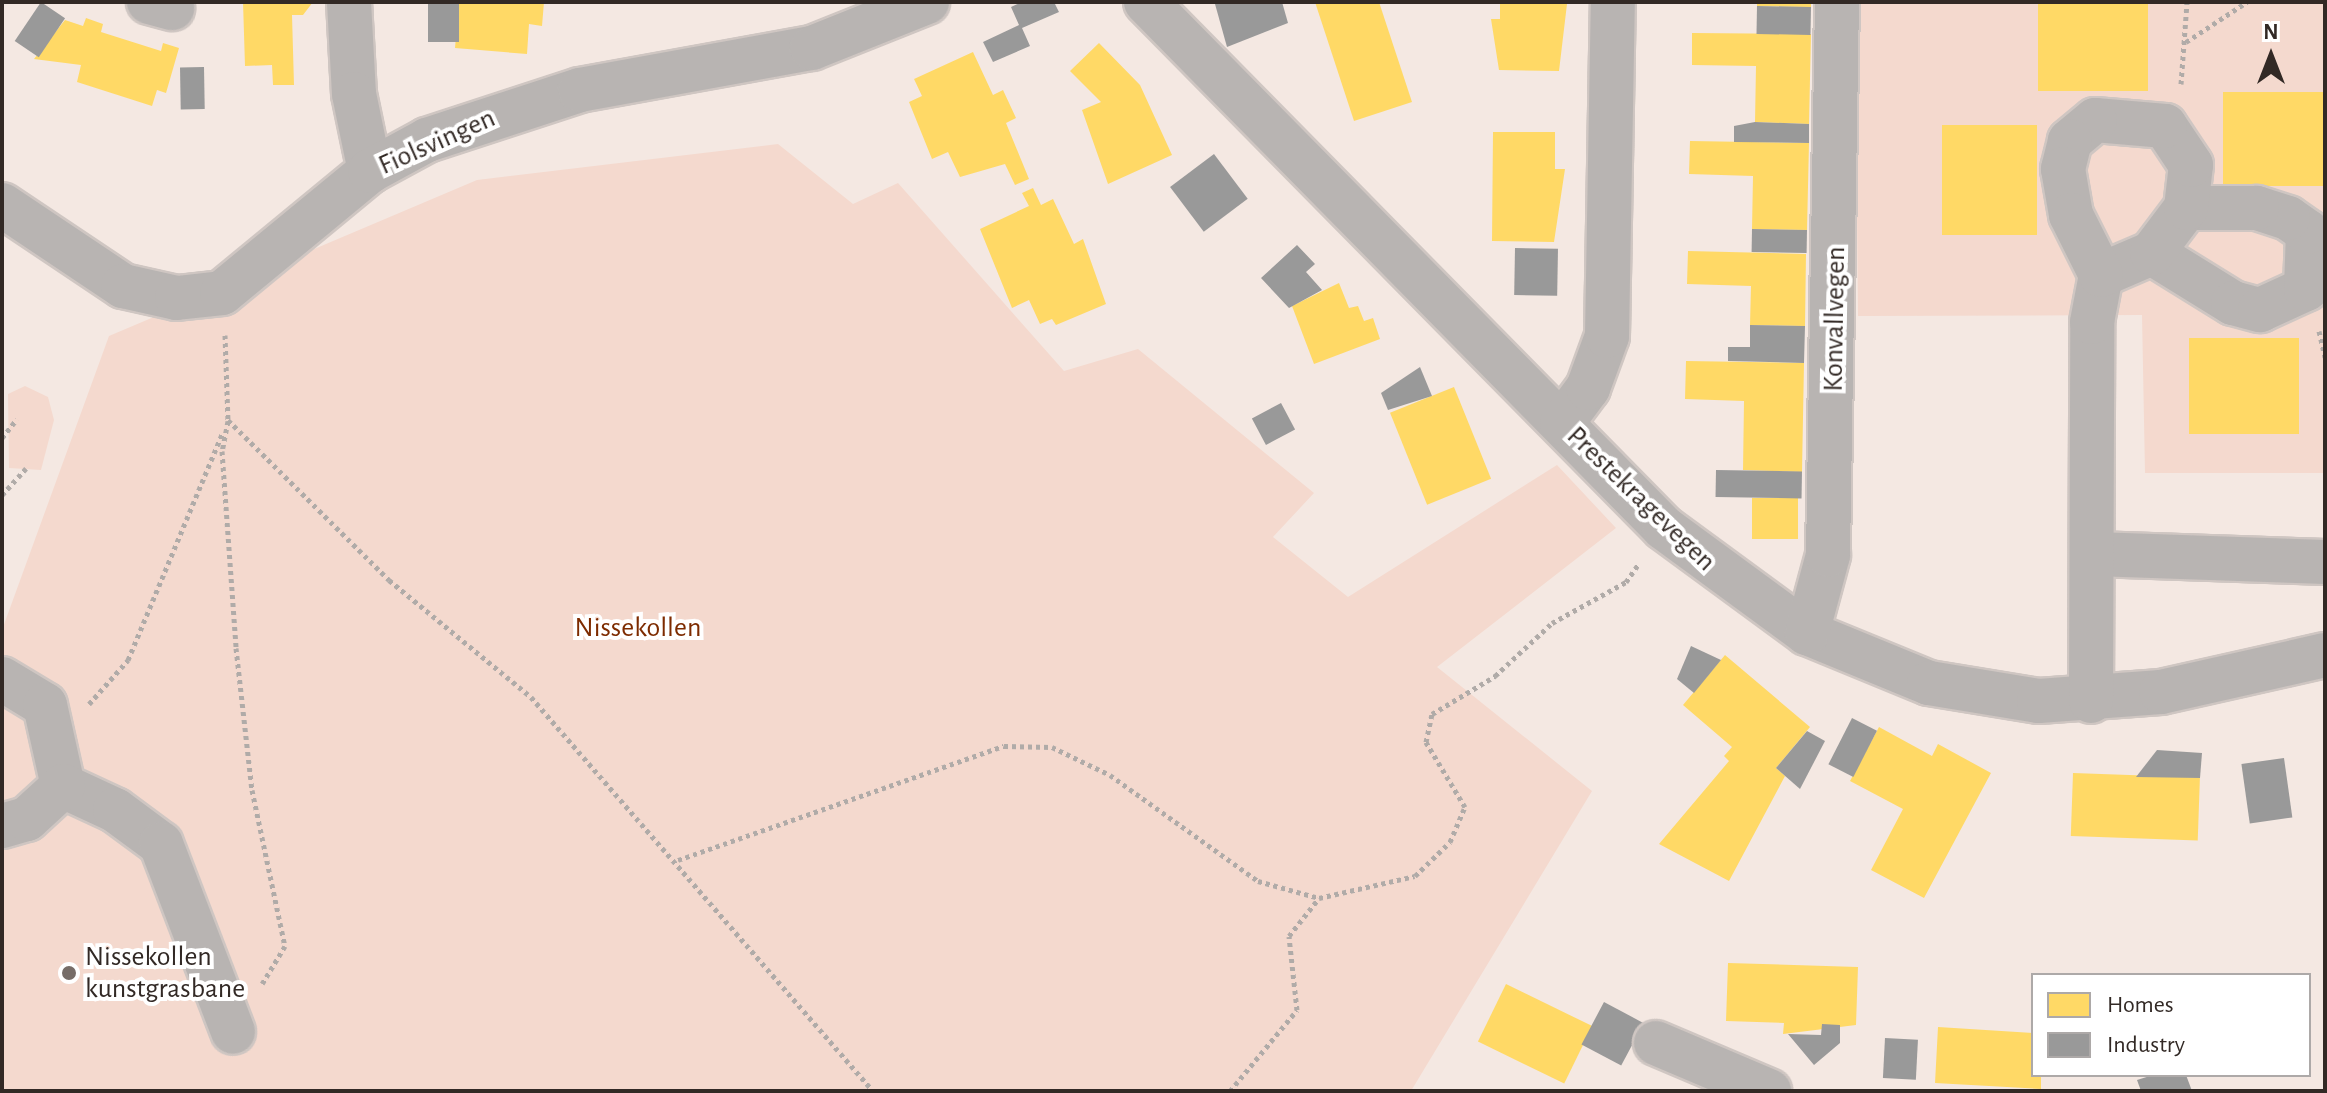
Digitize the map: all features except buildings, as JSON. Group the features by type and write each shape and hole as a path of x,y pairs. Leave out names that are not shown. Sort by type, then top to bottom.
{"street":[{"path":"349,2 354,94 370,171"},
{"name":"Fiolsvingen","path":"2,205 123,286 150,296 201,297 261,268 370,171 496,113 812,48 927,2"},
{"name":"Prestekragevegen","path":"1146,2 1664,528 1807,633 1929,683 1994,697 2091,701 2325,655"},
{"path":"1562,423 1588,388 1607,336 1613,2"},
{"name":"Konvallvegen","path":"1807,633 1828,555 1837,2"},
{"path":"2091,701 2095,554 2092,351 2101,275 2071,215 2063,169 2070,141 2095,120 2165,126 2191,165 2186,208 2152,253 2101,275"},
{"path":"2152,253 2233,303 2260,310 2306,289 2308,232 2288,218 2257,208 2186,208"},
{"path":"2095,554 2325,562"},
{"path":"2,679 45,705 57,741 63,786"},
{"path":"63,786 115,810 161,844 233,1032"},
{"path":"2,826 27,819 63,786"},
{"path":"1656,1043 1769,1091"}],"path":[{"path":"2165,126 2179,96 2187,2"},
{"path":"2185,43 2247,2"},
{"path":"225,328 228,420 222,451 236,648 252,790 285,946 233,1032"},
{"path":"2,438 17,419"},
{"path":"57,741 128,660 228,420"},
{"path":"228,420 389,580 531,697 678,860 873,1091"},
{"path":"2,495 26,468"},
{"path":"678,860 1004,746 1052,747 1110,775 1258,881 1319,898 1415,876 1450,842 1465,807 1426,742 1432,714 1495,676 1552,623 1626,582 1664,528"},
{"path":"1230,1091 1297,1010 1289,936 1319,898"}],"green space":[{"path":"1855,2 2325,2 2325,473 2145,473 2142,315 1858,316"},
{"name":"Nissekollen","path":"778,144 853,204 898,183 1064,371 1138,349 1314,493 1273,537 1348,597 1557,465 1616,528 1437,667 1592,791 1411,1091 2,1091 2,630 109,336 477,180"},
{"path":"25,386 48,397 54,420 41,470 9,468 8,394"}],"place":[{"name":"Nissekollen kunstgrasbane","path":"69,973"}]}
